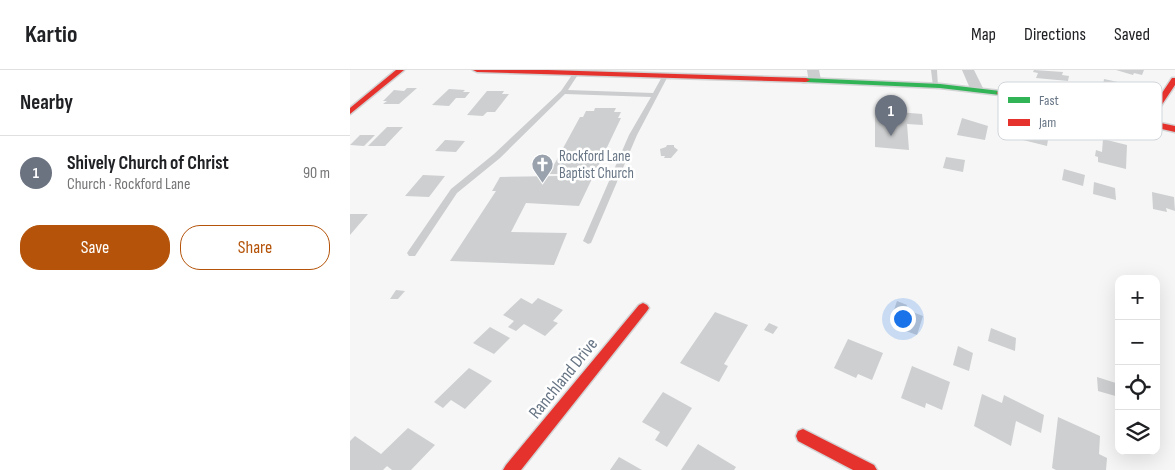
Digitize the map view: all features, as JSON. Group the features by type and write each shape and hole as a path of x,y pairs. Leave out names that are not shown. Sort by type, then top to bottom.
{"main road":[{"path":"350,112 400,70"},
{"path":"477,70 665,76 698,73 813,75 998,93"},
{"path":"1162,99 1175,80"},
{"path":"1162,125 1175,128"},
{"name":"Ranchland Drive","path":"511,470 643,308"},
{"path":"803,436 869,470"}],"street":[{"path":"968,70 977,90"}],"lane":[{"path":"934,70 936,86"},
{"path":"412,253 454,190 497,156 563,92 577,72"},
{"path":"588,241 633,135 665,76"},
{"path":"563,92 656,95"}],"building":[{"path":"1034,70 1063,72 1062,75 1069,76 1068,81 1036,78 1038,73 1033,72"},
{"path":"1116,70 1144,70 1142,75 1134,73 1133,75"},
{"path":"1104,79 1118,82 1104,82"},
{"path":"407,88 417,88 399,104 383,104 387,101 383,101 394,90 404,91"},
{"path":"449,89 470,92 465,98 456,98 449,106 432,105"},
{"path":"487,91 504,91 502,94 509,94 495,112 487,112 483,116 467,115"},
{"name":"Rockford Lane Baptist Church","path":"595,108 616,108 614,112 621,112 618,118 621,118 579,206 526,203 511,232 567,233 554,265 450,261 496,191 492,191 500,177 560,176 561,174 549,174 580,117 583,117 586,111 594,111"},
{"path":"875,110 922,114 923,125 907,124 909,150 875,147"},
{"path":"962,118 988,126 985,140 957,135"},
{"path":"387,127 403,127 385,146 368,146"},
{"path":"360,135 375,135 364,146 350,145"},
{"path":"445,140 465,141 456,152 435,151"},
{"path":"1023,140 1048,140 1047,146"},
{"path":"1103,140 1127,145 1126,169 1098,162 1098,157 1095,156 1096,150 1102,152"},
{"path":"667,145 674,145 678,150 671,158 661,156 660,149"},
{"path":"946,157 965,160 963,172 943,168"},
{"path":"1064,169 1085,175 1083,186 1062,180"},
{"path":"423,175 445,176 429,197 405,196"},
{"path":"1094,182 1115,188 1116,200 1093,194"},
{"path":"1152,192 1174,197 1175,211 1166,208 1167,212 1153,209"},
{"path":"350,214 368,214 350,235"},
{"path":"396,290 405,291 398,299 390,299"},
{"path":"521,298 532,304 538,298 563,310 553,321 558,323 545,336 524,324 516,331 508,327 514,321 503,315"},
{"path":"897,301 907,305 904,314 894,310"},
{"path":"910,311 923,316 917,335 903,330"},
{"path":"715,312 748,325 724,364 728,366 719,382 680,363"},
{"path":"769,323 778,327 773,334 764,330"},
{"path":"490,327 510,338 494,354 473,343"},
{"path":"991,328 1016,338 1015,351 988,341"},
{"path":"848,339 883,353 872,380 858,374 856,378 834,368"},
{"path":"958,346 973,353 969,371 953,365"},
{"path":"912,366 950,382 942,410 926,403 925,408 901,398"},
{"path":"469,368 492,381 465,409 451,400 443,408 434,402"},
{"path":"1097,377 1115,383 1115,396 1098,391"},
{"path":"663,392 692,408 667,447 655,440 660,432 642,422"},
{"path":"982,394 1002,403 1004,395 1044,415 1041,433 1016,421 1011,446 974,426"},
{"path":"1058,417 1100,436 1099,454 1107,458 1106,470 1056,470 1052,468"},
{"path":"408,428 435,445 411,470 392,470 387,466 383,470 350,470 350,441 355,436 381,454"},
{"path":"698,444 736,467 734,470 681,470"},
{"path":"619,457 642,470 610,470"}],"traffic: fast":[{"path":"806,80 940,86 998,93"}],"traffic: jam":[{"path":"350,112 400,70"},
{"path":"477,70 806,80"},
{"path":"1162,99 1175,80"},
{"path":"1162,126 1175,129"},
{"path":"511,470 643,308"},
{"path":"803,436 869,470"}],"place":[{"name":"Shively Church of Christ","path":"891,136"},
{"name":"Rockford Lane Baptist Church","path":"543,184"}]}
